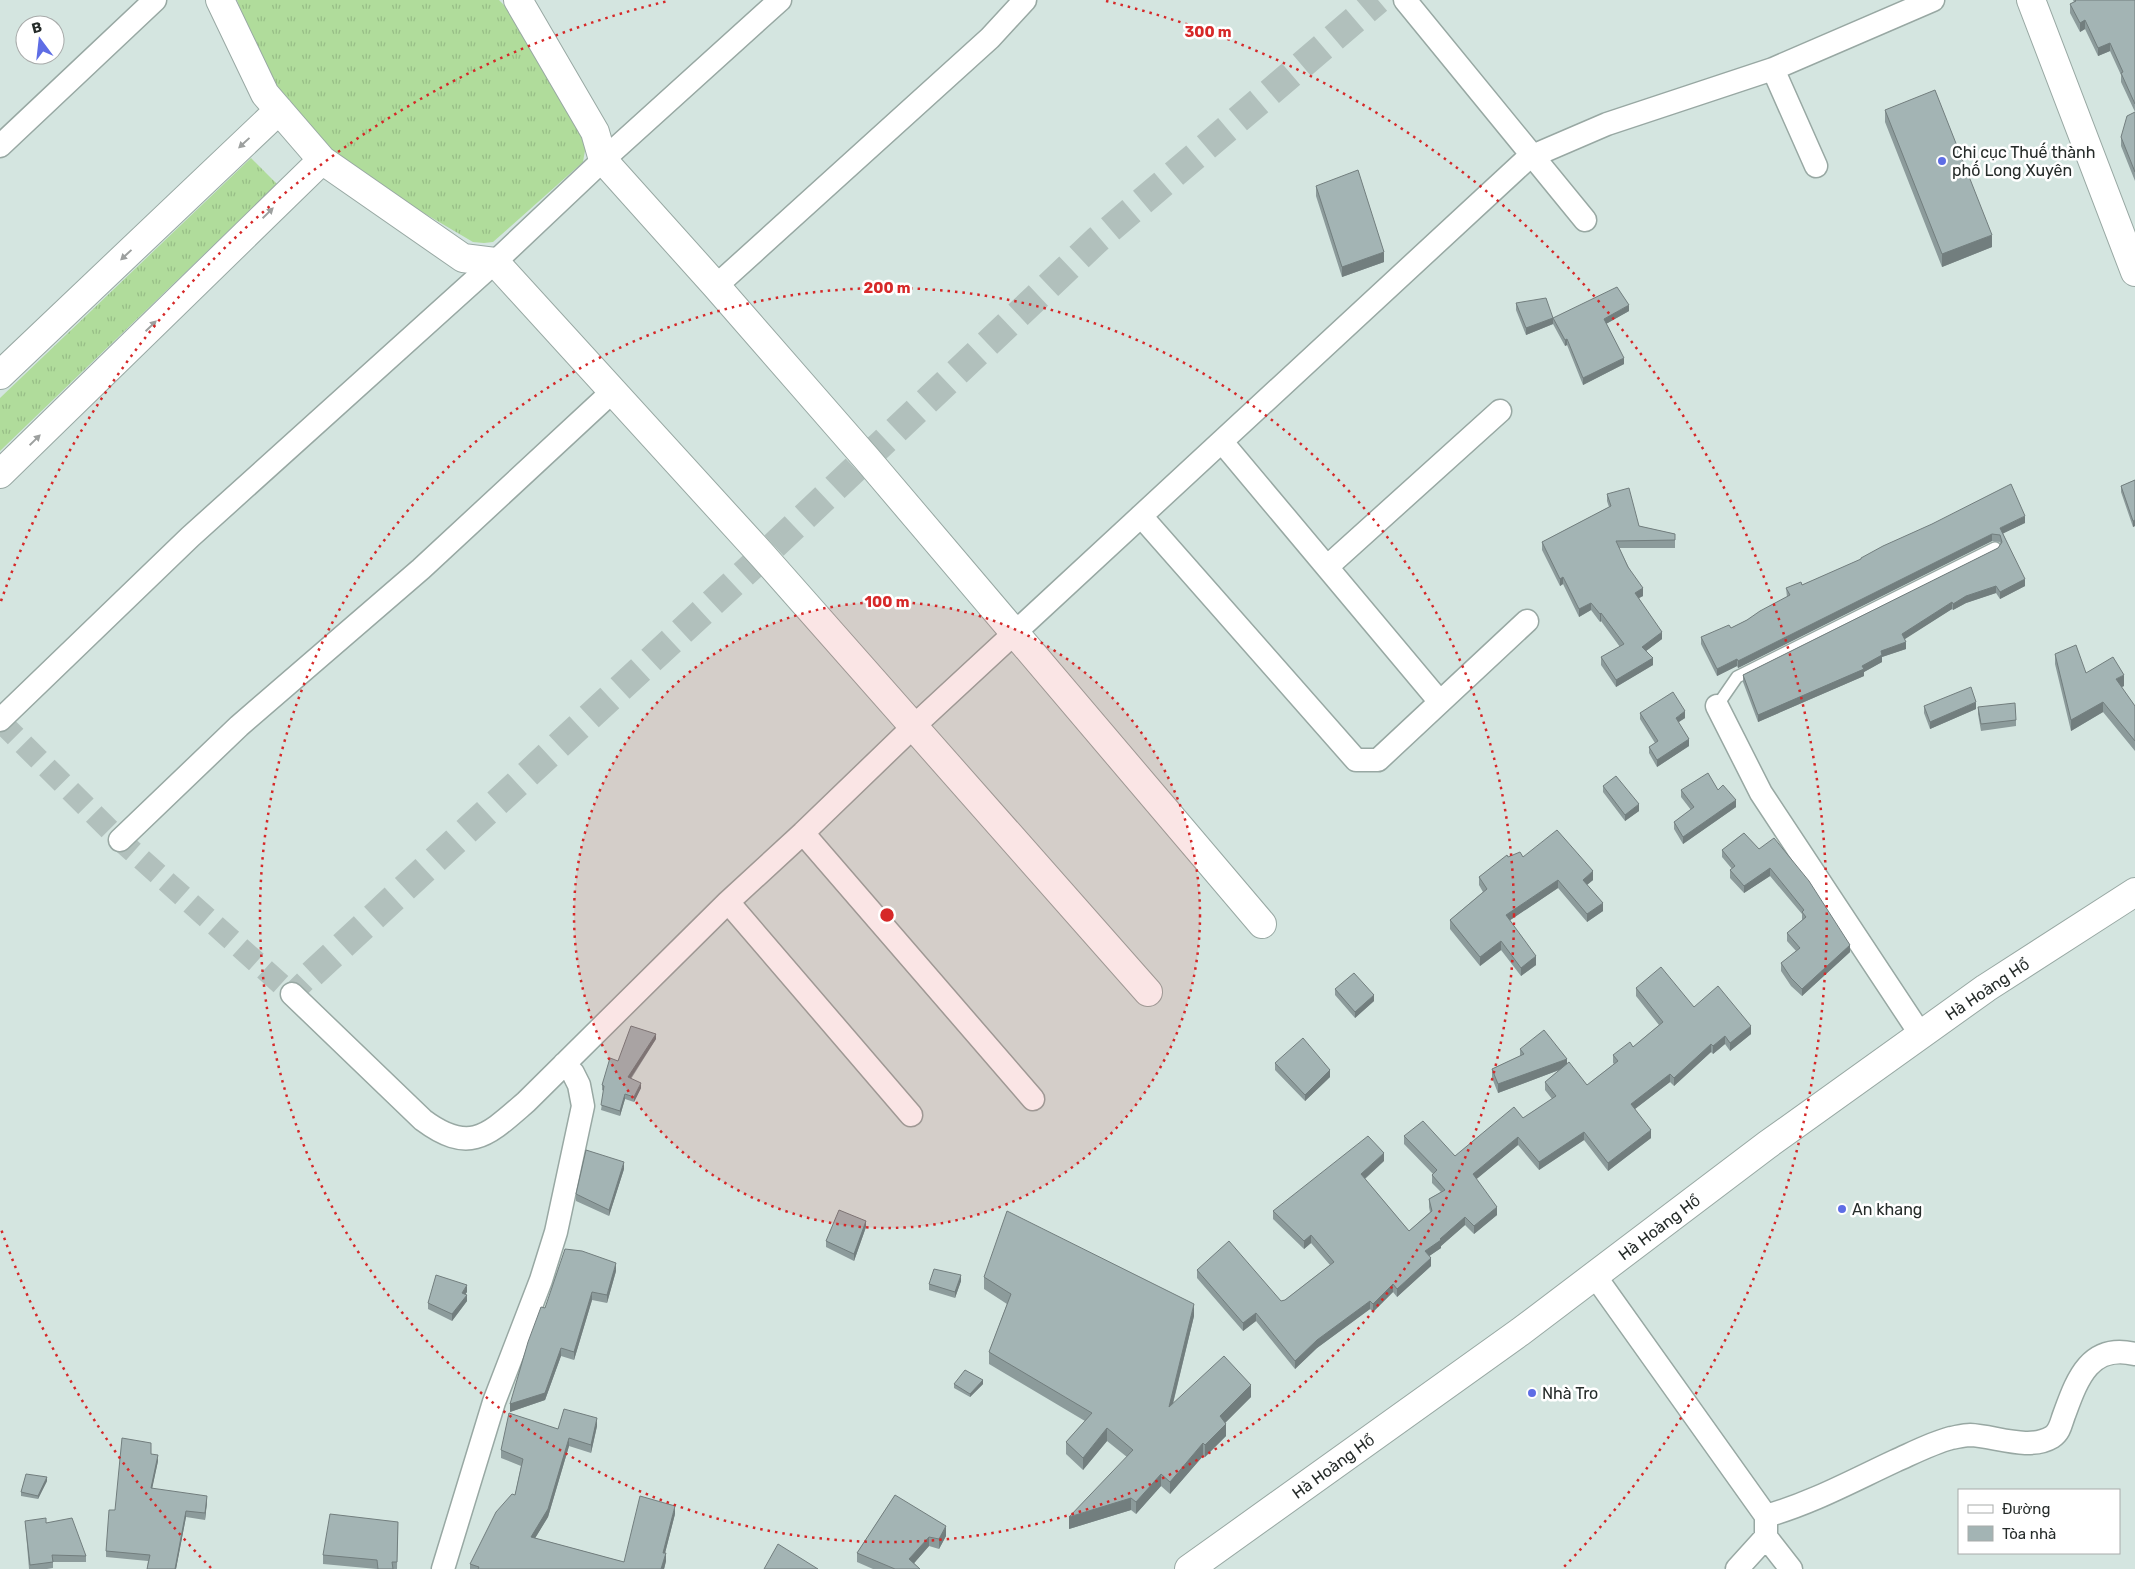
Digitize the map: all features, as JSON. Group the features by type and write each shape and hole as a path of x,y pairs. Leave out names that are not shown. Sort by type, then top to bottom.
{"street":[{"path":"0,146 155,0"},
{"path":"220,0 265,94 322,160 463,258 495,262 763,556 1148,992"},
{"path":"518,0 595,132 603,160 716,286 1015,633 1262,924"},
{"path":"0,720 190,537 495,262 603,160 780,0"},
{"path":"716,286 990,38 1025,0"},
{"path":"1405,0 1585,220"},
{"path":"292,994 423,1120 439,1132 456,1138 472,1139 493,1130 564,1064 728,902 914,726 1532,156 1607,124 1773,69 1933,0"},
{"path":"2031,0 2135,272"},
{"path":"1773,69 1816,166"},
{"path":"0,374 279,110"},
{"path":"0,474 322,160"},
{"path":"120,840 239,726 421,569 613,391"},
{"path":"1327,567 1500,412"},
{"path":"1222,442 1440,702"},
{"path":"1141,516 1356,760 1378,760 1527,621"},
{"path":"1717,706 1761,793 1921,1035"},
{"path":"803,833 1033,1099"},
{"name":"Hà Hoàng Hổ","path":"1189,1569 1512,1338 1767,1146 1986,988 2135,892"},
{"path":"728,902 911,1114"},
{"path":"443,1569 494,1402 541,1280 556,1232 583,1106 579,1085 573,1073 564,1064"},
{"path":"1595,1276 1766,1526 1791,1569"},
{"path":"1738,1569 1766,1526 1906,1456 1948,1439 1968,1435 2026,1443 2039,1442 2050,1438 2058,1433 2075,1386 2082,1373 2090,1364 2104,1355 2118,1352 2135,1354"}],"lane":[{"path":"1717,706 1737,677 1995,548"}],"green space":[{"path":"237,0 499,0 514,15 549,66 586,145 583,162 493,242 473,242 405,202 329,149 284,98 251,40"},
{"path":"251,158 277,184 0,451 0,398"}],"building":[{"path":"2075,0 2135,0 2135,104 2110,43 2098,48 2085,20 2080,23 2070,4"},
{"path":"1935,90 1992,235 1942,254 1885,110"},
{"path":"2135,112 2135,172 2121,137 2127,116"},
{"path":"1358,170 1384,252 1342,267 1316,186"},
{"path":"1617,287 1629,305 1604,319 1624,358 1583,378 1567,339 1565,340 1553,318"},
{"path":"1546,298 1553,318 1526,328 1516,303"},
{"path":"2135,480 2135,520 2133,521 2121,486"},
{"path":"2011,484 2025,516 2000,528 2025,579 2000,592 1996,586 1966,596 1953,604 1952,602 1902,634 1906,642 1881,651 1882,655 1862,666 1864,669 1758,715 1743,675 1998,548 2002,542 2000,535 1992,534 1738,661 1737,659 1717,669 1701,637 1729,625 1731,628 1747,620 1790,595 1786,588 1801,582 1802,585 1861,559 1883,546 1932,524"},
{"path":"1629,488 1639,526 1675,534 1675,540 1616,541 1628,567 1643,588 1635,593 1662,632 1642,647 1653,658 1616,680 1601,657 1624,644 1601,613 1591,603 1579,609 1563,577 1560,579 1542,542 1611,506 1607,494"},
{"path":"2076,645 2086,673 2113,657 2124,675 2116,679 2135,706 2135,741 2103,702 2071,720 2055,654"},
{"path":"1971,687 1976,702 1930,722 1924,706"},
{"path":"1673,692 1685,711 1676,718 1689,739 1657,760 1649,747 1658,741 1640,713"},
{"path":"2015,703 2016,720 1981,724 1978,707"},
{"path":"1708,773 1718,790 1723,785 1736,800 1683,837 1674,822 1694,807 1681,790"},
{"path":"1616,776 1639,804 1625,815 1603,786"},
{"path":"1557,830 1593,871 1583,880 1603,903 1587,914 1558,880 1506,915 1536,956 1521,968 1501,941 1480,957 1450,920 1487,889 1479,877 1507,855 1508,857 1520,852 1523,857"},
{"path":"1744,833 1759,849 1774,838 1809,881 1850,945 1802,989 1791,978 1781,963 1800,948 1787,933 1806,917 1802,912 1804,910 1770,868 1744,886 1730,870 1735,866 1722,850"},
{"path":"1661,967 1694,1007 1718,986 1751,1026 1730,1043 1725,1036 1713,1046 1711,1044 1674,1078 1670,1074 1631,1104 1651,1130 1608,1163 1584,1132 1539,1162 1518,1137 1473,1174 1497,1207 1474,1226 1465,1217 1441,1240 1425,1251 1431,1258 1397,1289 1393,1284 1373,1304 1370,1301 1317,1340 1295,1361 1256,1313 1243,1323 1197,1270 1229,1241 1281,1301 1285,1300 1334,1262 1311,1235 1304,1241 1273,1211 1368,1136 1384,1153 1361,1174 1409,1231 1432,1211 1429,1199 1445,1190 1432,1175 1437,1170 1404,1136 1423,1121 1455,1156 1514,1107 1523,1118 1556,1096 1545,1082 1569,1062 1587,1085 1618,1061 1613,1055 1630,1042 1633,1047 1663,1022 1636,988"},
{"path":"1354,973 1374,995 1355,1012 1335,989"},
{"path":"631,1026 656,1034 628,1077 641,1083 634,1097 625,1094 620,1111 601,1105 604,1086 602,1085 610,1058 618,1061"},
{"path":"1544,1030 1567,1059 1498,1084 1492,1069 1524,1054 1520,1049"},
{"path":"1303,1038 1330,1070 1305,1095 1275,1063"},
{"path":"586,1150 624,1162 609,1210 576,1194"},
{"path":"839,1210 866,1221 854,1254 826,1241"},
{"path":"1007,1211 1194,1304 1169,1407 1224,1356 1251,1385 1220,1416 1226,1424 1205,1445 1203,1443 1170,1482 1161,1474 1136,1502 1131,1498 1069,1517 1133,1450 1107,1428 1083,1458 1066,1442 1092,1413 989,1352 1011,1294 984,1277"},
{"path":"565,1249 582,1251 616,1263 607,1295 592,1292 574,1352 561,1348 545,1393 510,1404 528,1342 541,1307 545,1308"},
{"path":"934,1269 961,1275 955,1292 929,1284"},
{"path":"436,1275 467,1285 462,1293 467,1295 452,1314 428,1303"},
{"path":"965,1370 983,1380 970,1394 954,1384"},
{"path":"564,1409 597,1418 591,1445 569,1438 548,1509 531,1537 624,1562 640,1496 675,1506 663,1553 666,1553 661,1569 478,1569 479,1567 470,1564 496,1512 512,1494 515,1495 523,1459 501,1450 509,1413 558,1429"},
{"path":"122,1438 151,1443 151,1454 158,1455 151,1488 207,1496 205,1513 186,1511 175,1569 147,1569 150,1555 106,1551 109,1510 115,1510"},
{"path":"26,1474 47,1477 38,1496 21,1492"},
{"path":"895,1495 946,1526 939,1539 929,1537 909,1559 920,1569 895,1569 857,1553"},
{"path":"330,1514 398,1522 397,1562 392,1562 393,1569 378,1569 377,1560 323,1555"},
{"path":"46,1518 46,1523 72,1518 86,1556 52,1555 53,1562 30,1565 25,1521"},
{"path":"778,1544 818,1569 764,1569"}],"tunnel":[{"path":"312,974 763,556 1097,240 1378,0"},
{"path":"0,721 120,840 292,994 312,974"}],"place":[{"name":"Chi cục Thuế thành phố Long Xuyên","path":"1942,161"},
{"name":"An khang","path":"1842,1209"},
{"name":"Nhà Tro","path":"1532,1393"}]}
